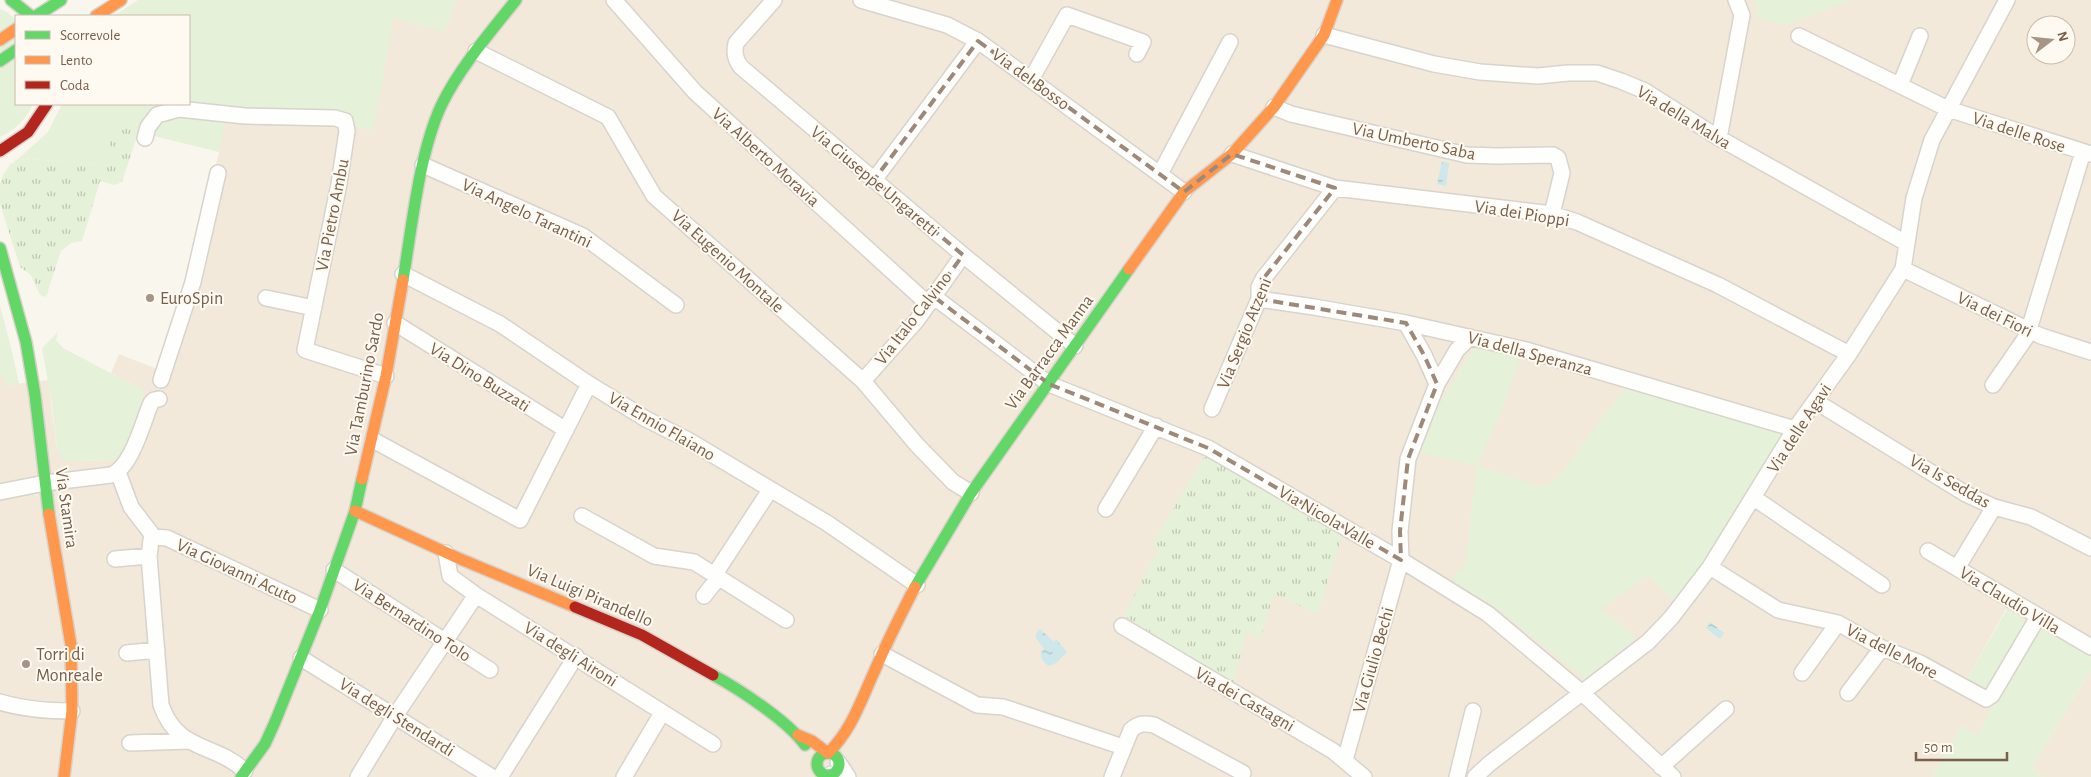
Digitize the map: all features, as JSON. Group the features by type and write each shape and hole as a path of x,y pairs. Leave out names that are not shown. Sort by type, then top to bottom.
{"main road":[{"path":"11,0 32,15"},
{"path":"32,15 49,0"},
{"path":"32,15 61,0"},
{"path":"98,15 121,0"},
{"name":"Via Tamburino Sardo","path":"243,774 265,744 320,610 355,511 373,440 386,376 423,165 433,126 442,104 476,51 516,0"},
{"name":"Via Barracca Manna","path":"831,770 838,745 852,725 882,654 943,536 971,493 1184,192 1232,154 1274,107 1324,35 1337,0"},
{"path":"0,40 15,30"},
{"path":"0,61 15,51"},
{"path":"0,162 35,125 46,105"},
{"path":"0,151 18,142"},
{"name":"Via Stamira","path":"0,248 26,342 36,395 45,483 71,645 72,711 64,777"},
{"name":"Via Luigi Pirandello","path":"355,511 446,553 642,635 731,685 798,735 812,741 831,770 821,772 818,764 798,735"},
{"name":"Via Barracca Manna","path":"812,777 821,756 831,770"}],"street":[{"name":"Via Alberto Moravia","path":"614,0 695,92 930,299 1049,384"},
{"name":"Via Giuseppe Ungaretti","path":"774,0 736,43 734,51 736,60 741,67 963,255 1075,346"},
{"name":"Via del Bosso","path":"861,0 947,25 978,41 1032,78 1184,192"},
{"path":"1719,138 1742,15 1736,0"},
{"name":"Via delle Agavi","path":"1475,777 1581,692 1648,642 1671,618 1710,567 1795,429 1849,354 1903,269 1906,243 1922,170 1932,140 2007,0"},
{"path":"1032,78 1067,15 1144,42 1137,54"},
{"name":"Via della Malva","path":"1324,35 1434,64 1480,72 1538,76 1597,73 1645,91 1719,138 1906,243"},
{"name":"Via delle Rose","path":"1799,36 1948,109 2087,153"},
{"path":"1900,85 1920,36"},
{"path":"874,180 978,41"},
{"path":"1160,174 1230,42"},
{"name":"Via Eugenio Montale","path":"476,51 608,117 654,196 863,381 917,445 953,482 971,493"},
{"name":"Via Umberto Saba","path":"1274,107 1291,114 1467,155 1553,155 1558,158 1562,173 1552,214"},
{"name":"Via Pietro Ambu","path":"145,138 148,126 157,115 179,109 236,115 335,118 345,121 347,131 339,184 305,350 386,376"},
{"path":"1993,385 2029,331 2087,153"},
{"name":"Via dei Pioppi","path":"1232,154 1335,188 1552,214 1577,222 1718,285 1849,354"},
{"name":"Via Angelo Tarantini","path":"423,165 583,236 676,305"},
{"path":"161,380 193,282 218,173"},
{"name":"Via Sergio Atzeni","path":"1212,409 1259,299 1263,278 1335,188"},
{"name":"Via Italo Calvino","path":"863,381 917,320 930,299 963,255"},
{"name":"Via dei Fiori","path":"1903,269 2029,331 2091,352"},
{"name":"Via Ennio Flaiano","path":"403,274 500,324 589,384 646,419 688,440 827,523 917,585"},
{"path":"266,298 314,308"},
{"name":"Via della Speranza","path":"1259,299 1406,323 1526,350 1795,429"},
{"name":"Via Dino Buzzati","path":"395,323 566,430"},
{"path":"1406,323 1424,355 1436,384"},
{"name":"Via Giulio Bechi","path":"1345,760 1401,560 1400,531 1408,459 1436,384 1457,350 1470,337"},
{"path":"373,440 520,520 589,384"},
{"name":"Via Nicola Valle","path":"1049,384 1208,448 1401,560 1488,614 1581,692 1673,777"},
{"path":"0,492 45,483 111,475 118,472 128,459 151,404 154,400 159,399"},
{"name":"Via Is Seddas","path":"1815,400 1966,494 1994,507 2031,518 2091,548"},
{"path":"1106,509 1156,426"},
{"path":"118,472 131,507 154,537 151,540 149,556 162,705 166,716 172,728 182,737 236,763 243,774"},
{"path":"704,596 715,582 715,574 770,490"},
{"path":"1754,498 1882,585"},
{"path":"1957,568 1994,507"},
{"path":"582,516 654,556 694,562 786,620"},
{"name":"Via Giovanni Acuto","path":"154,537 167,538 320,610"},
{"name":"Via Claudio Villa","path":"1928,552 2091,647"},
{"name":"Via degli Aironi","path":"446,553 450,576 476,595 576,656 713,744"},
{"path":"115,560 149,556"},
{"name":"Via delle More","path":"1710,567 1778,610 1838,623 1882,648 1920,663 1986,699 1992,695 2038,617"},
{"name":"Via Bernardino Tolo","path":"334,570 490,670"},
{"path":"358,777 395,716 476,595"},
{"path":"1802,673 1838,623"},
{"name":"Via dei Castagni","path":"1122,626 1345,760 1364,777"},
{"path":"1848,693 1882,648"},
{"path":"127,652 157,650"},
{"path":"882,654 977,705 1003,707 1124,747"},
{"path":"500,777 576,656"},
{"name":"Via degli Stendardi","path":"301,658 492,777"},
{"path":"0,702 50,711 72,711"},
{"path":"1661,767 1726,708"},
{"path":"1457,777 1472,711"},
{"path":"624,777 662,713"},
{"path":"1112,777 1131,730 1136,725 1144,723 1154,725 1243,773"},
{"path":"130,743 189,741"},
{"path":"831,770 848,777"}],"highlighted area":[{"path":"978,41 1184,192 1232,154 1335,188 1263,279 1259,299 1406,323 1424,355 1437,384 1408,459 1400,531 1401,560 1208,448 1049,384 933,296 963,255 874,180"}],"shaded area":[{"path":"456,0 2091,0 2091,657 2006,609 1966,681 1993,703 1978,737 1962,726 1932,777 0,777 0,372 7,385 48,380 57,450 71,461 121,460 143,390 111,373 119,354 160,370 189,281 219,152 226,106 350,113 394,18 445,31"},
{"path":"2091,670 2091,777 2042,777 2032,767"}],"green space":[{"path":"138,0 456,0 445,32 394,18 373,130 353,127 350,113 227,106 219,152 138,132 108,137 112,155 111,166 19,158 48,132 62,105 190,105 190,15 116,15"},
{"path":"1754,0 1852,0 1785,25 1757,18 1758,7"},
{"path":"0,9 15,19 15,105 32,105 20,124 0,137"},
{"path":"117,125 140,127 122,182 115,185 100,181 82,241 71,243 61,251 46,297 40,295 31,275 20,267 0,204 0,184 3,175 10,165 19,158 110,166 112,155 108,137"},
{"path":"0,306 19,384 7,385 0,372"},
{"path":"58,332 56,340 63,348 143,390 144,412 121,460 71,461 63,459 57,450 52,405 42,348"},
{"path":"1475,347 1521,357 1503,407 1477,466 1421,453 1428,428 1435,414"},
{"path":"1624,389 1685,402 1784,434 1706,560 1675,602 1648,575 1602,608 1636,638 1585,679 1498,609 1453,581 1457,569 1464,570 1477,466 1538,487 1555,481"},
{"path":"1206,454 1343,534 1318,614 1274,594 1260,639 1247,631 1233,683 1124,616 1157,550 1152,544"},
{"path":"2007,609 2029,621 1984,691 1966,681"},
{"path":"2041,628 2091,657 2091,670 2032,767 2042,777 1932,777 1962,726 1978,736 1993,703"}],"water":[{"path":"1442,161 1449,163 1446,186 1437,184"},
{"path":"1710,622 1724,633 1720,639 1706,628"},
{"path":"1040,629 1054,642 1056,639 1067,652 1056,663 1049,666 1042,658 1041,651 1044,649 1036,638 1036,633"}],"traffic: fast":[{"path":"11,0 30,15"},
{"path":"38,15 61,0"},
{"path":"403,280 413,214 433,125 456,79 516,0"},
{"path":"0,61 15,51"},
{"path":"0,248 26,342 35,395 49,514"},
{"path":"915,587 971,493 1129,269"},
{"path":"241,777 265,744 275,722 320,610 355,511 362,479"},
{"path":"713,675 736,688 775,716 805,745"},
{"path":"828,753 838,760 839,764 832,774 828,775 818,768 817,764 824,754 828,753"}],"traffic: slow":[{"path":"98,15 121,0"},
{"path":"1129,269 1184,192 1232,154 1274,107 1324,35 1337,0"},
{"path":"0,40 15,30"},
{"path":"362,479 386,376 403,280"},
{"path":"355,511 458,558 575,607"},
{"path":"49,514 71,645 72,711 64,777"},
{"path":"798,735 812,741 828,753 844,735 915,587"}],"traffic: jam":[{"path":"0,151 28,132 46,105"},
{"path":"575,607 642,635 713,675"}],"place":[{"name":"EuroSpin","path":"150,298"},
{"name":"Torri di Monreale","path":"26,664"}]}
